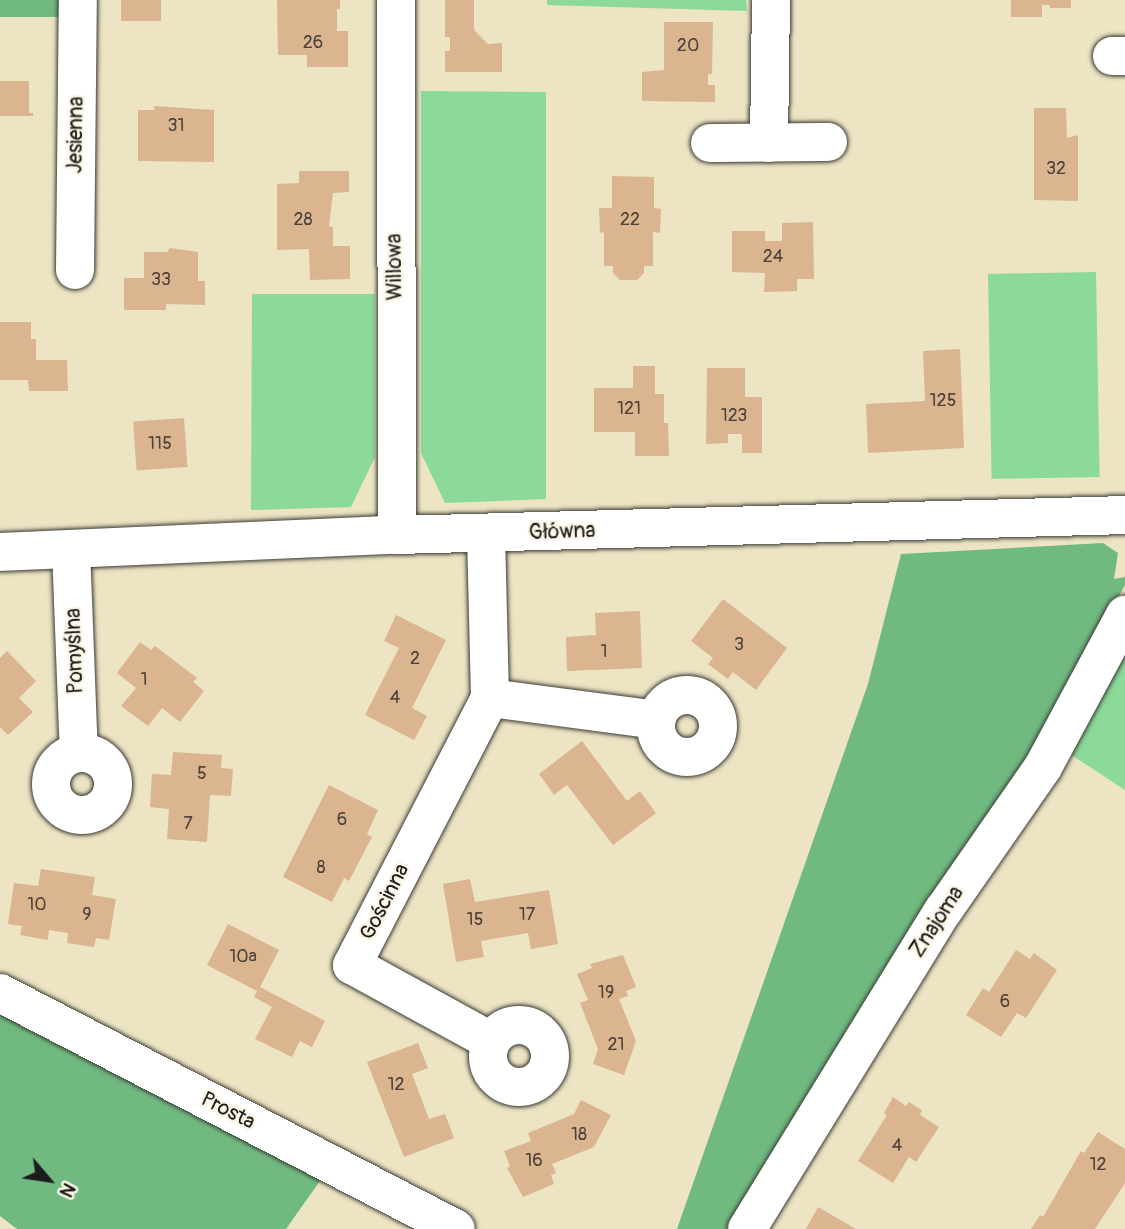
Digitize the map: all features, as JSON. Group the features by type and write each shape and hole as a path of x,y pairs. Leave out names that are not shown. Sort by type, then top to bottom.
{"street":[{"name":"Jesienna","path":"75,270 78,0"},
{"name":"Willowa","path":"396,0 397,535"},
{"path":"769,143 771,0"},
{"path":"709,143 828,142"},
{"name":"Główna","path":"0,552 397,535 915,519 1125,516"},
{"name":"Gościnna","path":"486,534 490,698 352,965 491,1041"},
{"name":"Pomyślna","path":"71,549 79,753"},
{"name":"Znajoma","path":"747,1229 943,911 1043,766 1125,615"},
{"path":"490,698 657,720"},
{"name":"Prosta","path":"0,993 456,1229"}],"green space":[{"path":"0,0 61,0 61,17 0,17"},
{"path":"547,0 746,0 747,11 547,5"},
{"path":"421,91 546,92 546,499 445,503 421,453"},
{"path":"1096,272 1100,477 992,479 988,274"},
{"path":"252,294 375,294 375,457 351,507 251,510"},
{"path":"1103,543 1118,553 1114,579 1125,577 1125,585 1065,695 740,1229 677,1229 868,684 901,554"},
{"path":"1125,650 1125,790 1067,752"},
{"path":"0,1009 322,1178 286,1229 17,1229 0,1216"}],"building":[{"path":"121,0 161,0 161,21 121,21"},
{"path":"277,0 340,0 340,9 337,9 337,31 348,31 348,67 307,67 307,55 278,55"},
{"path":"445,0 474,0 474,30 488,44 502,43 502,72 445,72 445,51 450,51 450,37 445,37"},
{"path":"1011,0 1071,0 1071,8 1050,8 1050,5 1042,5 1042,17 1011,17"},
{"path":"664,22 713,22 712,74 708,74 708,85 715,85 715,102 642,101 642,72 664,70"},
{"path":"0,81 29,81 29,113 33,113 33,116 0,116"},
{"path":"154,106 214,110 214,162 138,161 138,110 155,110"},
{"path":"1034,108 1066,108 1067,138 1078,135 1078,201 1034,200"},
{"path":"299,171 349,171 349,192 333,193 329,226 333,227 333,246 350,246 350,279 310,280 309,249 277,250 277,184 299,183"},
{"path":"612,176 654,177 654,208 661,209 660,233 653,232 653,266 644,266 644,273 637,280 620,280 613,273 613,266 604,266 604,232 600,233 599,208 612,208"},
{"path":"813,222 814,279 797,279 797,291 764,292 765,273 732,272 732,231 765,231 765,241 782,241 782,223"},
{"path":"170,248 198,252 198,281 205,281 205,305 166,304 166,310 124,310 124,278 144,278 144,252 167,252"},
{"path":"0,322 31,322 31,339 36,339 36,360 67,360 68,391 29,391 28,380 0,380"},
{"path":"960,349 964,448 868,453 866,404 925,401 923,351"},
{"path":"633,366 655,366 655,394 664,394 664,423 668,423 669,456 635,456 635,432 594,432 594,388 633,388"},
{"path":"707,368 745,368 745,397 762,397 762,453 742,453 742,434 728,434 728,443 706,444"},
{"path":"184,418 187,467 137,470 133,422"},
{"path":"723,599 787,648 756,690 733,672 728,679 708,664 713,658 691,641"},
{"path":"640,611 642,668 567,671 566,637 596,635 595,613"},
{"path":"396,615 446,640 412,708 427,716 414,740 365,715 399,648 384,641"},
{"path":"140,642 151,650 155,646 197,678 193,682 204,691 180,722 162,708 148,726 121,706 136,688 117,673"},
{"path":"7,651 36,681 19,698 33,712 8,735 0,727 0,658"},
{"path":"582,741 627,801 640,791 656,813 613,845 567,785 554,795 539,774"},
{"path":"173,752 222,755 221,768 233,769 231,796 210,795 207,842 167,839 169,809 150,807 152,774 171,775"},
{"path":"329,785 378,810 367,834 372,837 349,881 344,878 332,902 283,877"},
{"path":"41,869 95,877 92,895 116,899 109,940 96,938 94,947 67,943 68,933 49,930 48,940 20,935 22,926 8,924 14,883 38,886"},
{"path":"470,879 475,902 549,890 558,944 531,949 528,933 481,941 484,957 456,962 443,884"},
{"path":"228,924 279,950 260,987 325,1021 312,1047 300,1041 292,1057 255,1039 272,1007 254,997 257,991 207,965"},
{"path":"1016,950 1030,959 1034,953 1057,970 1026,1018 1017,1013 1001,1037 966,1015 983,988 989,992"},
{"path":"623,955 636,987 626,991 628,996 619,999 636,1041 624,1075 593,1064 598,1049 580,1003 588,1000 577,974 592,968 590,964"},
{"path":"418,1043 428,1068 412,1074 429,1119 445,1114 454,1138 404,1157 367,1062"},
{"path":"893,1097 906,1106 909,1102 922,1110 920,1115 939,1127 916,1162 909,1157 893,1183 858,1161 887,1115 884,1113"},
{"path":"581,1100 611,1115 594,1147 552,1164 556,1173 551,1175 554,1184 523,1197 507,1168 510,1166 504,1151 531,1141 528,1133 574,1114"},
{"path":"1098,1132 1125,1149 1125,1183 1095,1229 1031,1229 1040,1215 1043,1217 1081,1151 1084,1153"},
{"path":"818,1207 856,1229 806,1229"}]}
